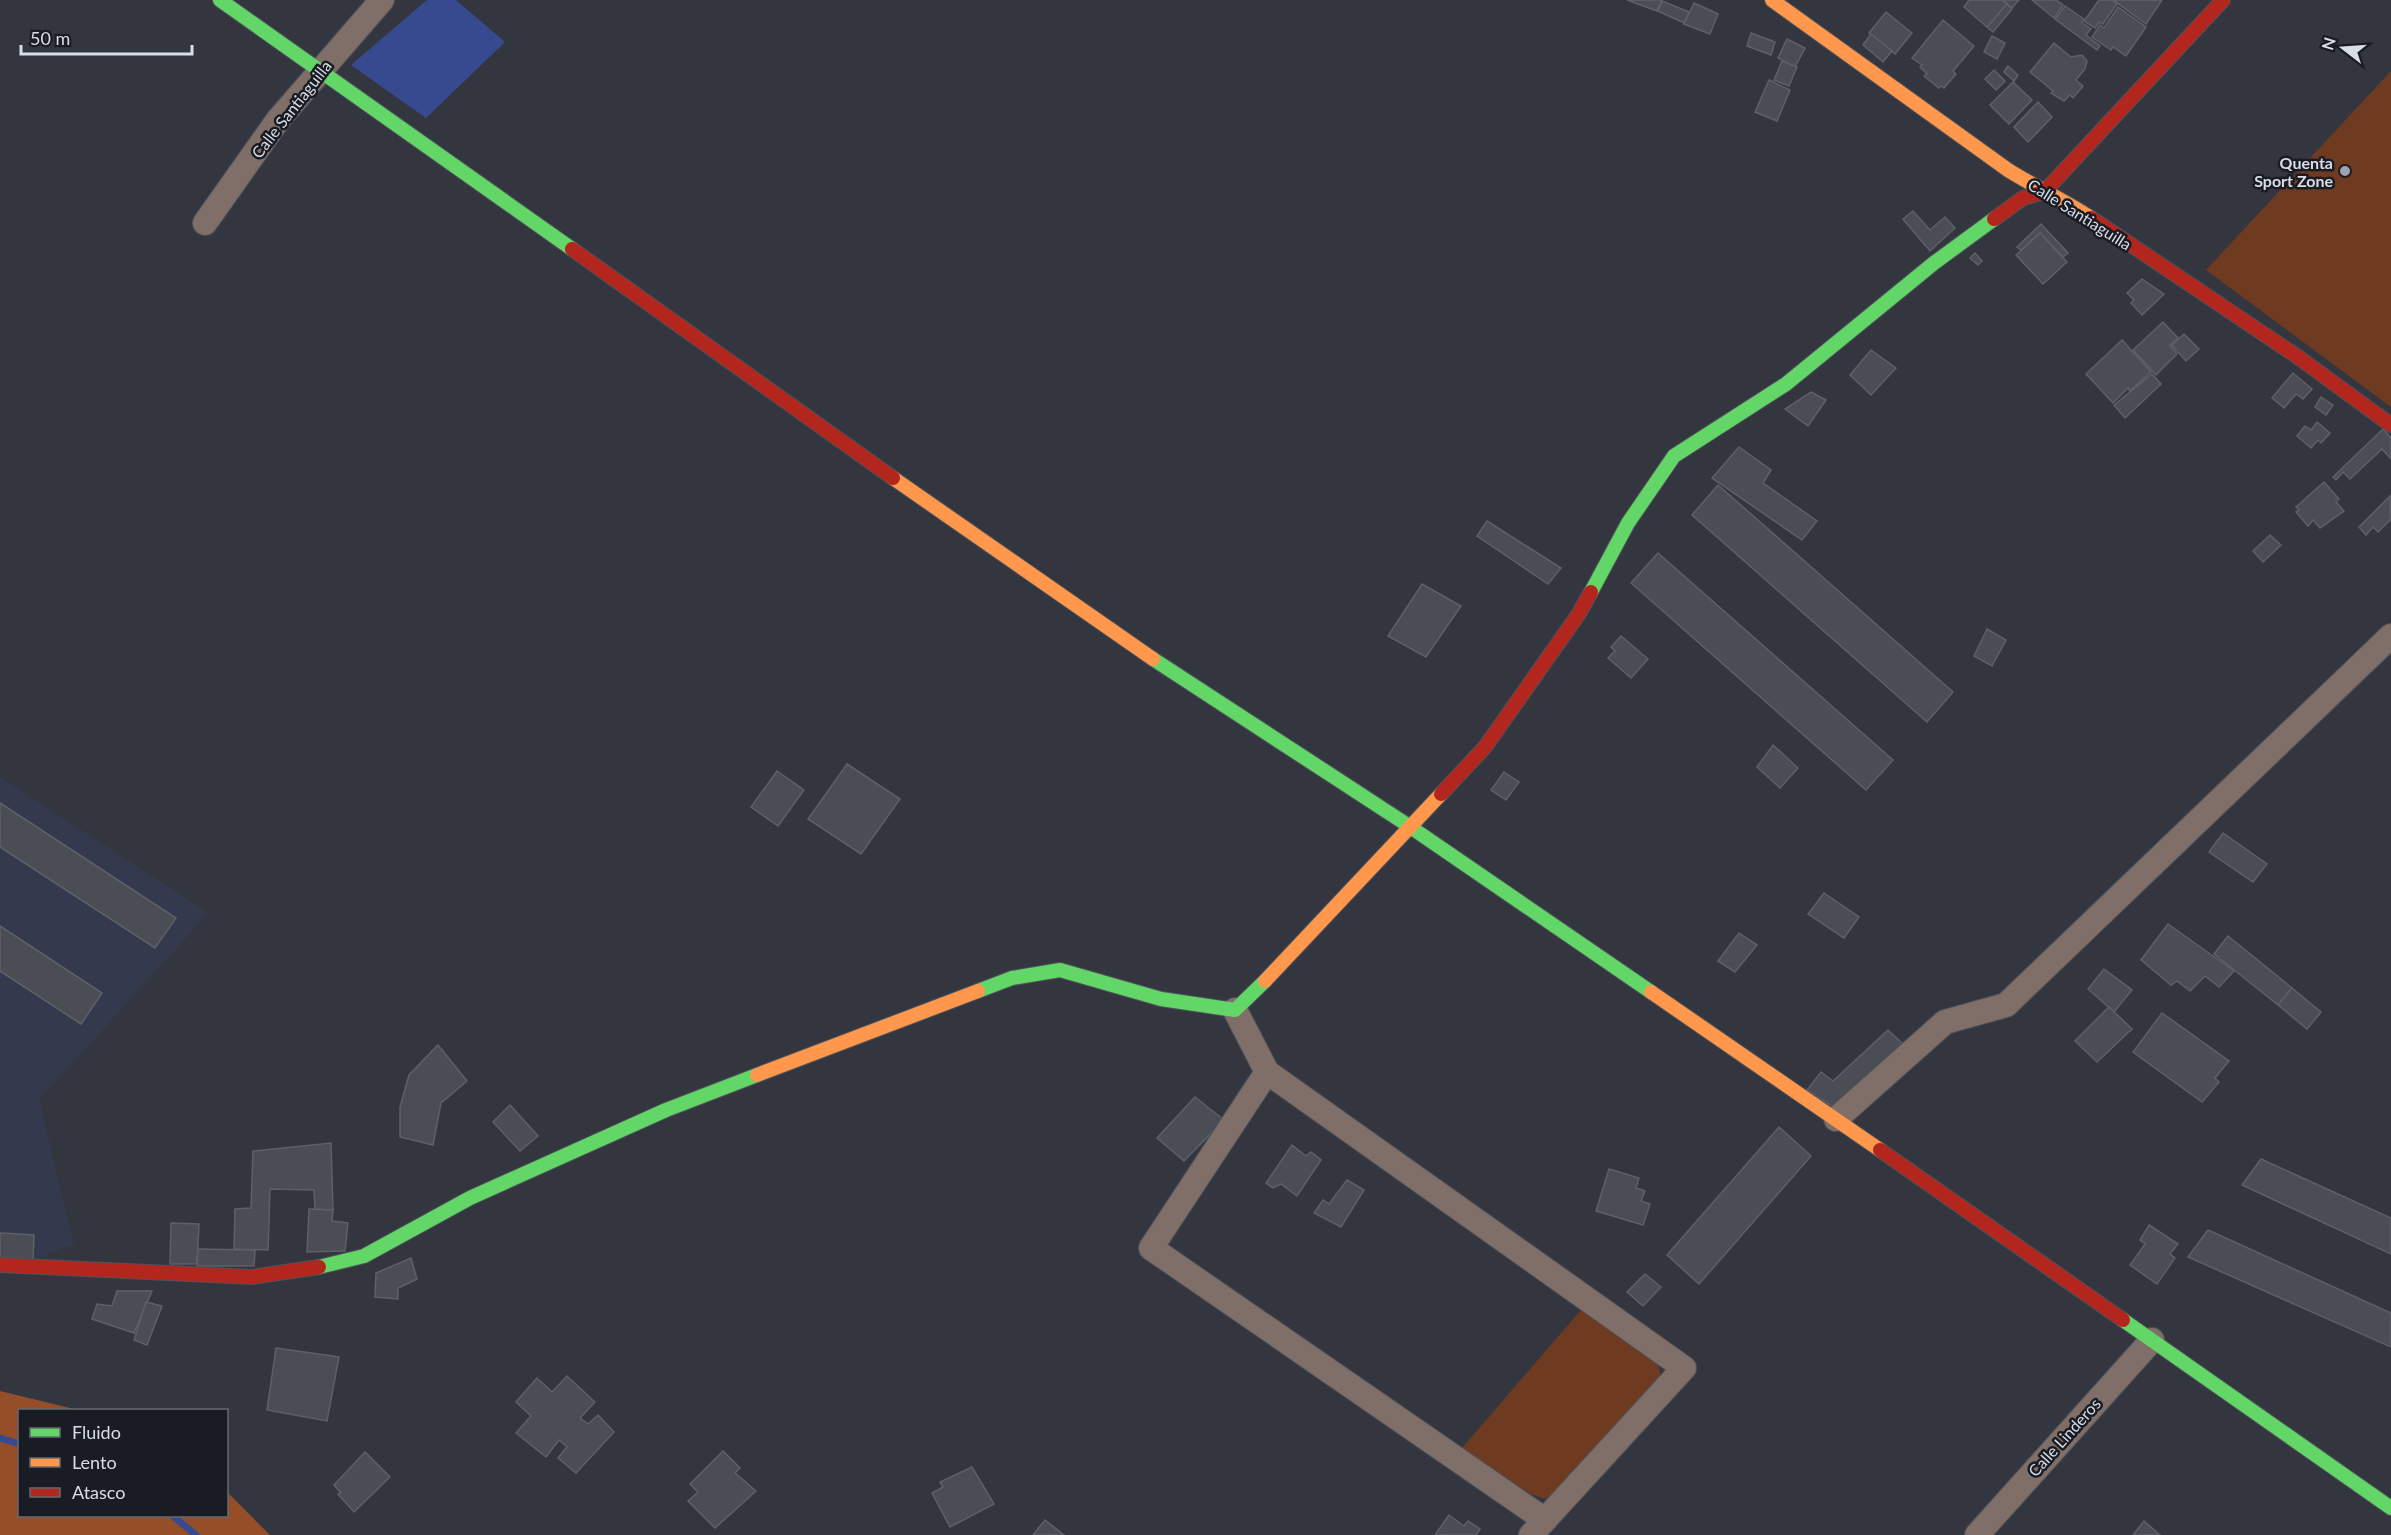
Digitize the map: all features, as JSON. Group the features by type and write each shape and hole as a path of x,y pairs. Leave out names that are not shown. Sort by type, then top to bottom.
{"street":[{"path":"220,0 1102,626 1409,826 1836,1119 2391,1508"},
{"name":"Calle Santiaguilla","path":"205,223 278,120 382,0"},
{"name":"Calle Santiaguilla","path":"1772,0 1999,163 2044,192 2064,200 2278,344 2391,425"},
{"path":"1235,1010 1258,989 1485,747 1578,615 1628,524 1674,456 1786,384 1934,263 2023,198 2044,192 2223,0"},
{"path":"1836,1119 1945,1022 2006,1005 2391,636"},
{"path":"0,1265 252,1277 315,1268 364,1256 470,1198 666,1110 1012,978 1060,970 1161,999 1235,1010"},
{"path":"1235,1010 1267,1072 1684,1368 1538,1528 1151,1248 1267,1072"},
{"name":"Calle Linderos","path":"1977,1535 2152,1340"}],"shaded area":[{"name":"Quenta Sport Zone","path":"2391,71 2391,407 2206,270"},
{"path":"0,777 208,913 39,1100 74,1244 33,1260 0,1258"},
{"path":"1581,1310 1658,1365 1661,1377 1557,1492 1545,1499 1531,1494 1462,1448"},
{"path":"0,1391 74,1409 18,1409 18,1517 228,1517 228,1493 270,1535 0,1535"}],"water":[{"path":"427,0 456,0 505,42 426,118 351,65"}],"building":[{"path":"1627,0 1662,0 1657,11"},
{"path":"1969,0 2002,0 2007,4 1987,27 1964,7"},
{"path":"2003,0 2019,0 2012,8"},
{"path":"2032,0 2056,0 2063,5 2054,18"},
{"path":"2099,0 2112,0 2117,4 2103,24 2099,22 2095,28 2084,21"},
{"path":"2113,0 2162,0 2146,24"},
{"path":"1662,1 1689,12 1684,23 1658,11"},
{"path":"1694,3 1718,14 1710,34 1684,24"},
{"path":"2007,4 2012,9 1993,32 1987,27"},
{"path":"2065,6 2084,19 2081,22 2091,29 2086,35 2100,46 2097,50 2055,19"},
{"path":"2118,7 2146,27 2126,56 2113,47 2111,50 2092,37 2100,25 2104,28"},
{"path":"1886,12 1912,33 1895,54 1869,33"},
{"path":"1943,20 1974,46 1953,71 1956,74 1944,88 1941,86 1939,88 1924,76 1927,74 1920,67 1922,65 1912,58"},
{"path":"1751,33 1775,42 1771,55 1747,46"},
{"path":"1871,34 1892,51 1883,62 1863,45"},
{"path":"1992,36 2005,43 1997,59 1984,52"},
{"path":"1787,39 1805,48 1795,67 1778,58"},
{"path":"2054,43 2071,57 2082,55 2087,61 2085,69 2076,80 2083,86 2073,98 2070,95 2064,101 2051,93 2053,91 2030,72"},
{"path":"1782,61 1797,67 1789,86 1774,80"},
{"path":"2008,66 2018,75 2014,81 2004,72"},
{"path":"1994,70 2005,81 1996,90 1985,79"},
{"path":"1769,80 1790,90 1777,121 1755,112"},
{"path":"2013,82 2032,100 2009,124 1990,105"},
{"path":"2038,102 2052,117 2028,142 2014,127"},
{"path":"1913,211 1930,230 1945,217 1955,228 1930,251 1903,219"},
{"path":"2041,224 2068,253 2063,257 2040,233 2021,250 2017,247"},
{"path":"2040,233 2067,262 2043,284 2016,255"},
{"path":"1975,253 1982,261 1978,265 1970,258"},
{"path":"2142,279 2164,294 2142,315 2131,303 2134,300 2127,293"},
{"path":"2163,322 2178,338 2170,345 2177,354 2156,375 2133,350"},
{"path":"2184,334 2199,349 2186,361 2172,345"},
{"path":"2122,340 2151,372 2130,391 2128,388 2113,403 2086,374"},
{"path":"1871,350 1896,368 1871,395 1850,375"},
{"path":"2293,373 2312,389 2303,399 2296,394 2284,408 2272,398"},
{"path":"2152,374 2161,384 2125,418 2114,405"},
{"path":"1811,392 1826,400 1808,426 1785,409"},
{"path":"2321,397 2333,405 2326,415 2315,407"},
{"path":"2317,422 2330,433 2321,443 2318,440 2311,448 2297,436 2305,426 2311,430"},
{"path":"2383,429 2391,438 2391,459 2382,449 2350,479 2343,472 2336,480 2333,477"},
{"path":"1739,447 1771,470 1763,483 1817,521 1802,540 1712,478"},
{"path":"2324,482 2339,499 2336,502 2344,511 2320,528 2313,520 2308,526 2296,512 2299,510 2296,507"},
{"path":"1718,485 1953,692 1927,722 1692,515"},
{"path":"2390,496 2391,519 2378,532 2373,527 2366,535 2359,527"},
{"path":"1487,521 1561,568 1548,584 1477,536"},
{"path":"2270,535 2281,545 2263,562 2253,551"},
{"path":"1658,553 1893,760 1866,790 1631,583"},
{"path":"1422,584 1461,606 1426,657 1388,636"},
{"path":"1987,629 2006,640 1992,666 1974,656"},
{"path":"1621,636 1648,659 1631,678 1608,658 1615,651 1611,647"},
{"path":"1773,745 1798,768 1780,788 1757,767"},
{"path":"847,764 900,799 861,854 808,819"},
{"path":"777,771 804,790 778,826 751,807"},
{"path":"1504,772 1519,782 1506,800 1491,790"},
{"path":"0,803 176,918 155,948 0,847"},
{"path":"2223,833 2267,864 2253,882 2209,852"},
{"path":"1824,893 1859,917 1844,938 1808,914"},
{"path":"2168,924 2234,971 2219,987 2205,976 2190,991 2177,981 2171,985 2141,960"},
{"path":"0,926 102,993 81,1024 0,971"},
{"path":"1739,933 1757,945 1735,972 1718,961"},
{"path":"2228,936 2292,988 2278,1005 2214,954"},
{"path":"2104,969 2132,990 2114,1012 2088,989"},
{"path":"2292,988 2321,1012 2307,1029 2278,1005"},
{"path":"2109,1007 2132,1029 2097,1062 2075,1041"},
{"path":"2162,1013 2229,1061 2215,1078 2219,1082 2202,1102 2133,1052"},
{"path":"1888,1030 1904,1045 1836,1109 1807,1090 1821,1072 1833,1081"},
{"path":"438,1045 467,1081 441,1103 433,1145 400,1137 400,1107 409,1075"},
{"path":"1195,1097 1224,1120 1184,1161 1157,1138"},
{"path":"510,1105 538,1136 520,1151 493,1122"},
{"path":"1779,1127 1811,1156 1699,1284 1667,1255"},
{"path":"331,1143 333,1210 315,1209 314,1190 270,1189 268,1250 234,1249 235,1209 251,1208 253,1151"},
{"path":"1292,1145 1306,1156 1311,1152 1321,1160 1297,1196 1281,1184 1273,1188 1266,1183"},
{"path":"2261,1159 2391,1218 2391,1254 2242,1185"},
{"path":"1609,1169 1639,1178 1636,1188 1645,1191 1641,1201 1650,1204 1643,1225 1596,1211"},
{"path":"1347,1180 1364,1190 1341,1227 1314,1213 1323,1200 1329,1204"},
{"path":"309,1209 333,1210 332,1221 348,1223 345,1251 307,1252"},
{"path":"171,1223 199,1224 197,1264 170,1264"},
{"path":"2149,1225 2178,1244 2170,1254 2175,1258 2157,1284 2130,1265 2145,1244 2140,1240"},
{"path":"2208,1230 2391,1313 2391,1347 2188,1257"},
{"path":"0,1233 34,1235 33,1260 0,1258"},
{"path":"198,1249 255,1250 254,1266 197,1266"},
{"path":"411,1258 417,1279 398,1288 398,1299 375,1297 376,1273"},
{"path":"1645,1274 1661,1287 1643,1306 1627,1292"},
{"path":"117,1291 152,1291 134,1333 92,1319 97,1304 112,1306"},
{"path":"146,1302 162,1306 147,1345 134,1340"},
{"path":"276,1348 339,1357 327,1421 267,1410"},
{"path":"567,1376 595,1402 580,1418 588,1424 598,1415 614,1432 576,1473 558,1458 567,1447 559,1440 546,1457 516,1433 531,1416 516,1402 537,1378 552,1392"},
{"path":"723,1451 740,1468 735,1473 756,1491 715,1528 688,1501 698,1492 690,1484"},
{"path":"365,1452 390,1477 354,1512 338,1494 341,1493 334,1485"},
{"path":"972,1467 994,1504 950,1527 932,1493 943,1487 940,1482"},
{"path":"1449,1515 1464,1526 1468,1521 1480,1529 1476,1535 1435,1535"},
{"path":"1045,1520 1064,1535 1033,1535"},
{"path":"2144,1521 2160,1535 2133,1535"}],"waterway":[{"path":"0,1438 18,1443"},
{"path":"174,1517 196,1535"}],"traffic: fast":[{"path":"220,0 572,249"},
{"path":"1591,592 1628,523 1674,456 1786,384 1934,263 1994,219"},
{"path":"1153,659 1409,826 1651,992"},
{"path":"978,991 1012,978 1060,970 1161,999 1235,1010 1265,981"},
{"path":"319,1267 364,1256 470,1198 666,1110 757,1075"},
{"path":"2123,1320 2391,1508"}],"traffic: slow":[{"path":"1772,0 2008,170 2091,218"},
{"path":"893,478 1153,659"},
{"path":"1265,981 1441,794"},
{"path":"757,1075 978,991"},
{"path":"1651,992 1880,1150"}],"traffic: jam":[{"path":"1994,219 2023,198 2044,192 2223,0"},
{"path":"2091,218 2298,357 2391,425"},
{"path":"572,249 893,478"},
{"path":"1441,794 1485,747 1578,615 1591,592"},
{"path":"1880,1150 2123,1320"},
{"path":"0,1265 252,1277 319,1267"}],"place":[{"name":"Quenta Sport Zone","path":"2345,171"}]}
